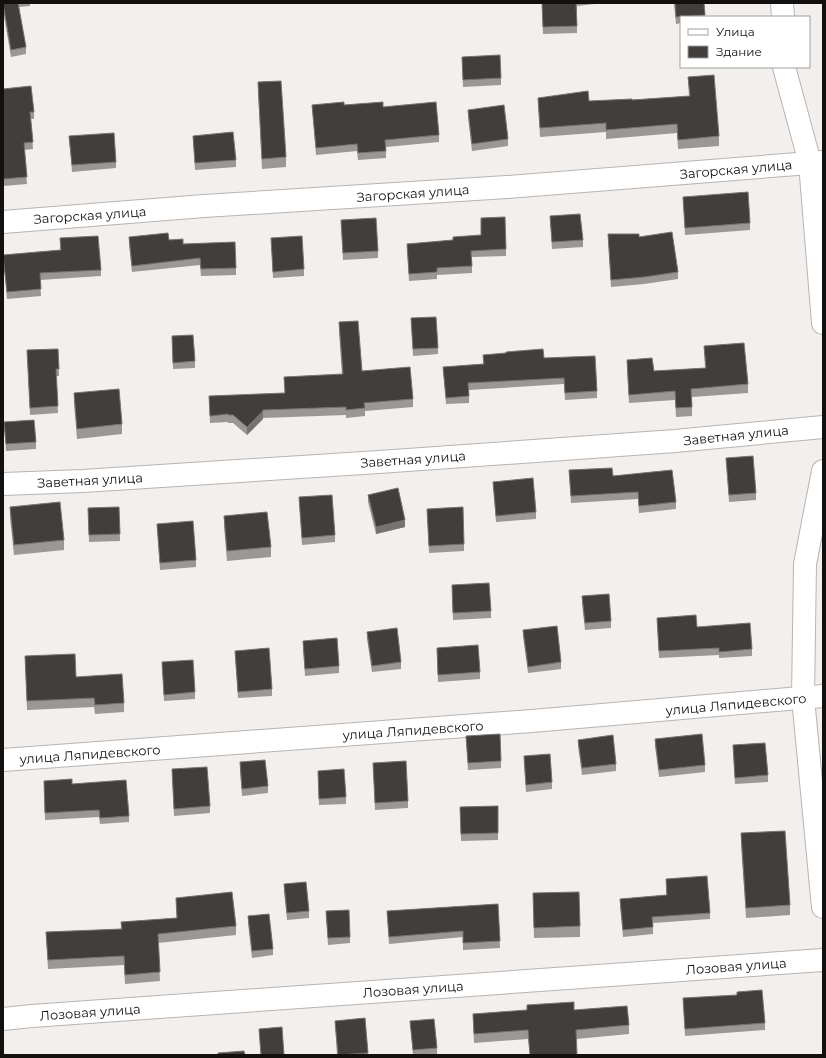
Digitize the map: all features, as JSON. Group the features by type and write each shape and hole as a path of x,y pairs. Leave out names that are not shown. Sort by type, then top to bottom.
{"street":[{"path":"782,3 783,16"},
{"path":"784,68 816,163 823,323"},
{"name":"Загорская улица","path":"3,222 204,206 507,187 816,163"},
{"name":"Заветная улица","path":"3,484 83,481 410,460 675,441 823,427"},
{"path":"823,471 805,564 823,907"},
{"name":"улица Ляпидевского","path":"3,760 532,721 813,697"},
{"name":"Лозовая улица","path":"3,1018 823,960"}],"building":[{"path":"3,3 18,3 26,47 11,50"},
{"path":"542,3 576,3 577,26 543,27"},
{"path":"675,3 704,3 705,15 676,17"},
{"path":"500,55 501,78 463,80 462,57"},
{"path":"714,75 719,136 678,140 677,124 606,130 606,123 540,128 538,98 588,91 589,101 690,96 688,77"},
{"path":"281,81 286,157 262,159 258,82"},
{"path":"31,86 34,112 30,112 33,142 24,143 27,177 3,179 3,89"},
{"path":"344,102 344,105 383,102 383,107 436,102 439,135 385,140 386,151 358,153 357,144 316,148 312,105"},
{"path":"504,105 508,139 472,144 468,110"},
{"path":"233,132 236,160 195,163 193,136"},
{"path":"114,133 116,162 72,165 69,136"},
{"path":"748,192 750,223 685,228 683,197"},
{"path":"580,214 583,240 552,242 550,216"},
{"path":"505,217 506,249 471,251 472,266 437,268 437,272 409,274 407,244 453,240 453,237 481,235 481,218"},
{"path":"376,218 378,251 343,253 341,220"},
{"path":"672,232 678,272 611,280 608,234 639,234 639,237"},
{"path":"168,233 169,240 183,239 183,244 235,242 236,268 201,269 200,258 132,266 129,237"},
{"path":"98,236 101,270 40,273 41,289 7,292 3,255 61,250 60,238"},
{"path":"302,236 304,269 273,272 271,238"},
{"path":"436,317 438,348 413,349 411,318"},
{"path":"358,321 362,371 410,367 413,399 364,403 365,408 346,410 346,407 263,410 247,427 233,415 228,414 210,416 209,396 285,393 284,377 343,374 339,322"},
{"path":"193,335 195,361 173,363 172,336"},
{"path":"744,343 748,384 691,389 692,407 676,408 675,391 629,395 627,360 652,358 654,371 706,368 704,346"},
{"path":"58,349 59,369 56,369 58,406 30,408 27,350"},
{"path":"543,349 544,358 595,356 597,391 565,393 564,378 468,383 469,396 446,398 443,367 484,364 483,355"},
{"path":"119,389 122,424 77,429 74,393"},
{"path":"34,420 36,442 6,444 4,422"},
{"path":"753,456 756,493 729,495 726,458"},
{"path":"612,468 613,476 672,470 676,502 639,506 638,492 571,496 569,470"},
{"path":"533,478 536,512 496,516 493,482"},
{"path":"398,488 405,520 376,527 368,495"},
{"path":"332,495 335,535 302,538 299,497"},
{"path":"60,502 64,540 14,545 10,507"},
{"path":"119,507 120,534 89,535 88,508"},
{"path":"463,507 464,544 429,546 427,509"},
{"path":"267,512 271,547 227,551 224,516"},
{"path":"193,521 196,560 160,563 157,524"},
{"path":"489,583 491,611 453,613 452,585"},
{"path":"609,594 611,621 585,623 582,596"},
{"path":"696,615 697,627 750,623 752,649 719,652 719,648 659,651 657,618"},
{"path":"557,626 561,662 528,667 523,630"},
{"path":"397,628 401,662 372,666 367,632"},
{"path":"337,638 339,666 305,669 303,641"},
{"path":"478,645 480,672 438,675 437,648"},
{"path":"269,648 272,689 238,692 235,651"},
{"path":"75,654 76,677 122,674 124,703 95,705 94,698 27,701 25,656"},
{"path":"193,660 195,692 164,695 162,662"},
{"path":"500,734 501,761 468,763 466,736"},
{"path":"702,734 705,765 659,770 655,739"},
{"path":"613,735 616,764 582,768 578,740"},
{"path":"765,743 768,775 735,778 733,745"},
{"path":"550,754 552,782 526,785 524,756"},
{"path":"265,760 268,786 242,789 240,762"},
{"path":"406,761 408,801 375,803 373,763"},
{"path":"207,767 210,806 174,809 172,769"},
{"path":"344,769 346,797 319,799 318,771"},
{"path":"72,779 72,784 126,780 129,816 100,818 99,810 45,813 44,781"},
{"path":"498,806 498,833 461,834 460,807"},
{"path":"785,831 790,905 746,908 741,833"},
{"path":"707,876 710,913 652,917 653,927 623,930 620,899 667,895 666,879"},
{"path":"306,882 309,911 287,913 284,884"},
{"path":"232,892 236,926 158,934 160,972 125,975 124,956 48,960 46,932 122,929 121,922 177,918 176,898"},
{"path":"579,892 580,926 534,928 533,893"},
{"path":"498,904 500,941 463,943 463,931 389,937 387,911"},
{"path":"349,910 350,937 328,938 326,911"},
{"path":"269,914 273,949 252,951 248,916"},
{"path":"762,990 765,1023 685,1029 683,998 737,995 737,992"},
{"path":"574,1002 574,1010 627,1006 629,1025 576,1030 577,1055 530,1055 528,1030 474,1034 473,1014 527,1010 527,1005"},
{"path":"365,1018 368,1053 338,1055 335,1021"},
{"path":"434,1019 437,1048 413,1050 410,1021"},
{"path":"282,1027 284,1055 261,1055 259,1029"},
{"path":"244,1051 245,1055 218,1055 218,1053"}]}
